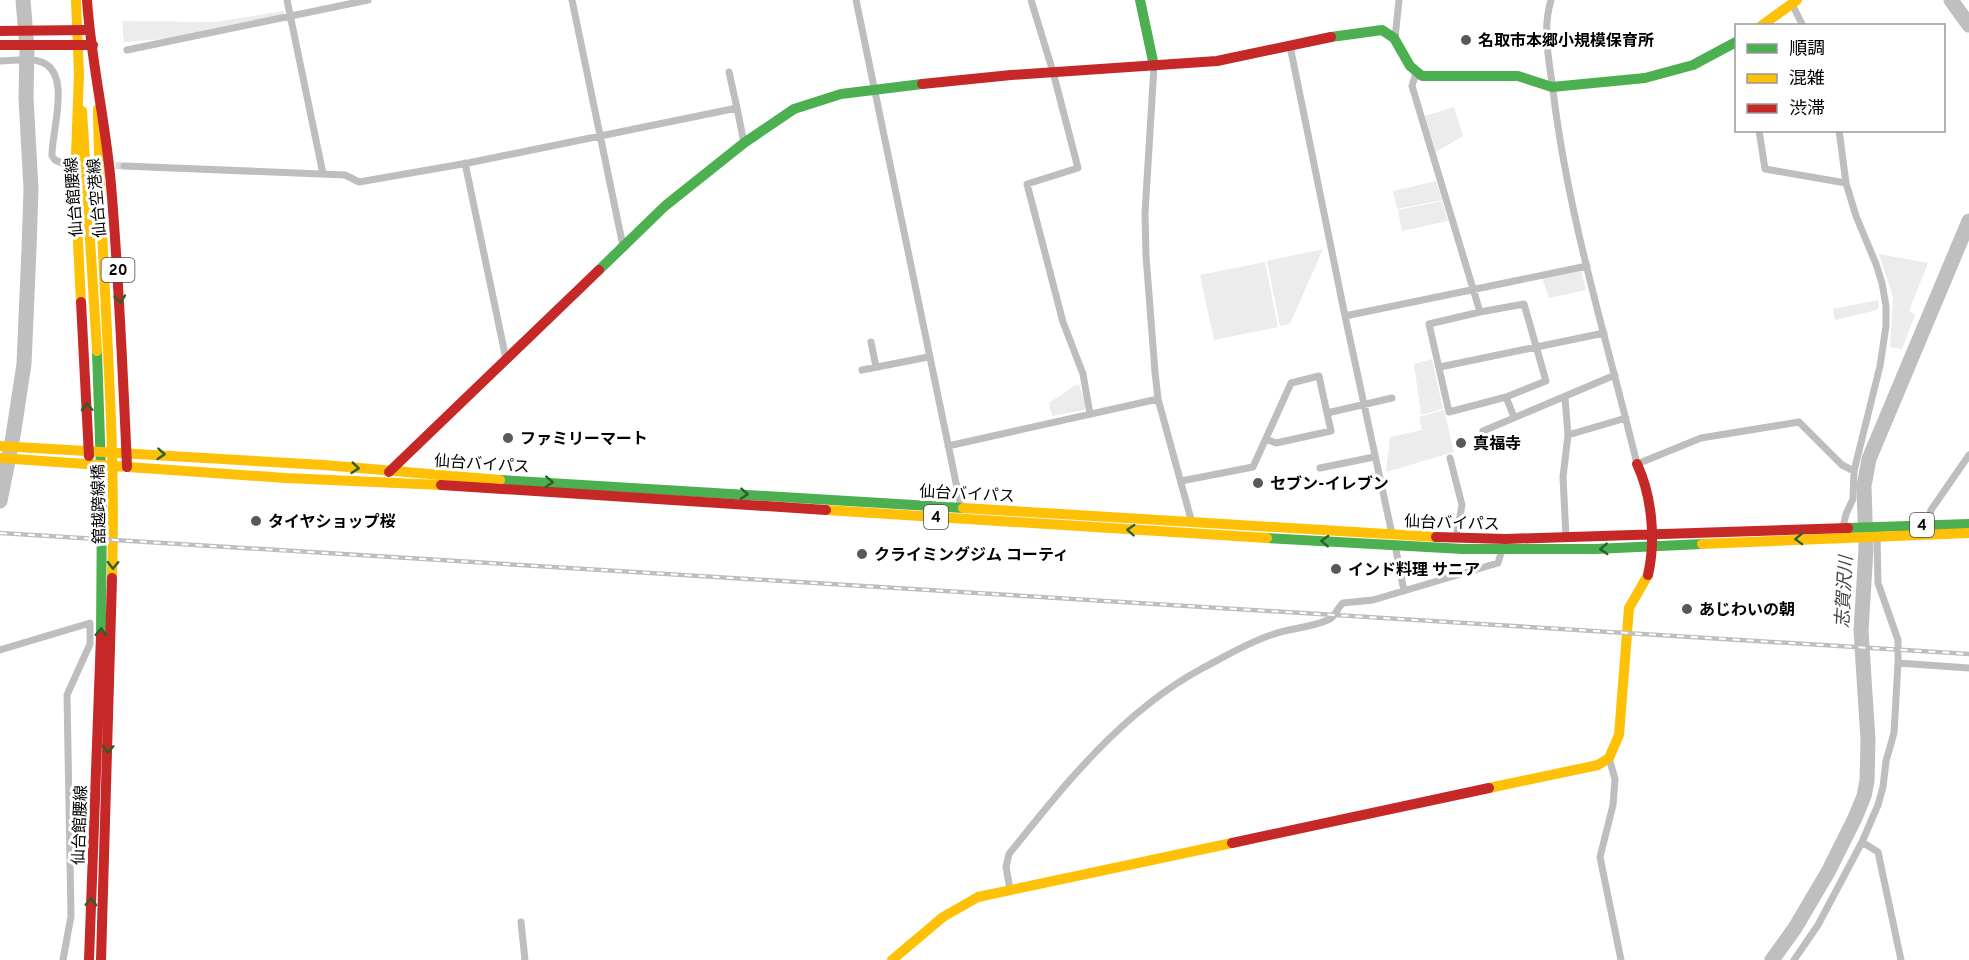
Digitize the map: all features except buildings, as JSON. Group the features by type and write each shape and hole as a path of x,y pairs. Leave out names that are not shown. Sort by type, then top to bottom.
{"main road":[{"name":"仙台空港線","path":"76,0 84,30 93,45 111,183 121,318 127,467"},
{"name":"仙台空港線","path":"87,0 84,30 79,45 75,182 89,465"},
{"path":"1140,0 1154,66"},
{"path":"1764,24 1794,2"},
{"path":"0,32 84,30"},
{"path":"389,472 665,206 744,143 795,110 841,94 1053,72 1217,61 1331,37 1382,30 1389,32 1395,38 1410,68 1422,76 1518,76 1552,87 1614,82 1671,72 1710,57 1735,43"},
{"path":"0,45 93,45"},
{"name":"仙台館腰線","path":"79,74 101,318"},
{"name":"仙台館腰線","path":"97,74 101,318"},
{"name":"舘越跨線橋","path":"101,318 100,420 105,691"},
{"name":"仙台バイパス","path":"2,446 324,465 389,472 961,513 1192,523 1502,550 1651,547 1857,532 1969,533"},
{"name":"仙台バイパス","path":"1,459 286,478 961,513 1394,540 1566,537 1843,527 1857,532"},
{"path":"892,960 960,904 978,897 1598,765 1609,758 1618,735 1629,608 1648,574 1651,547 1650,504 1646,483 1637,464"},
{"name":"仙台バイパス","path":"1875,533 1928,525 1969,524"},
{"name":"仙台館腰線","path":"89,960 105,691"},
{"name":"仙台館腰線","path":"101,960 105,691"}],"street":[{"path":"287,0 323,174"},
{"path":"127,50 368,0"},
{"path":"572,0 623,246"},
{"path":"856,0 961,513"},
{"path":"1031,0 1078,168 1027,184 1063,322 1083,374 1090,414"},
{"path":"1395,38 1399,0"},
{"path":"1551,0 1546,27 1560,147 1574,214 1637,464 1701,438 1799,422 1842,465 1854,471"},
{"path":"1794,2 1802,24"},
{"path":"1290,46 1374,457 1404,591"},
{"path":"0,61 37,60 49,68 57,82 59,92 52,156 54,160 64,164"},
{"path":"1154,66 1146,213 1148,277 1158,399 1192,523"},
{"path":"729,72 744,143"},
{"path":"1416,73 1412,86 1480,312"},
{"path":"124,166 345,175 359,182 737,108"},
{"path":"1759,132 1765,169 1846,183"},
{"path":"1839,132 1846,183 1856,216 1882,282 1886,306 1886,326 1880,366 1854,471 1853,499 1843,527"},
{"path":"465,163 506,359"},
{"path":"1345,316 1587,266"},
{"path":"1524,304 1537,346 1546,381 1506,397 1449,412 1430,324 1524,304"},
{"path":"1440,367 1604,333"},
{"path":"871,342 876,367"},
{"path":"862,370 928,357"},
{"path":"1483,431 1615,375"},
{"path":"1181,481 1253,467 1266,439 1292,383 1319,376 1331,431 1276,443 1266,439"},
{"path":"1506,397 1514,417"},
{"path":"1565,397 1568,435 1563,477 1566,537"},
{"path":"1327,412 1392,398"},
{"path":"948,446 1158,399"},
{"path":"1568,435 1626,418"},
{"path":"1928,525 1931,510 1969,455"},
{"path":"1320,468 1374,457"},
{"path":"1450,458 1462,505 1456,538"},
{"path":"1794,960 1818,926 1862,842 1878,805 1894,733 1898,640 1878,583 1875,533"},
{"path":"1010,889 1006,867 1009,854 1063,787 1123,725 1152,699 1199,670 1250,644 1271,635 1331,620 1343,603 1373,600 1498,563 1502,550"},
{"path":"0,650 90,622 90,644 67,695 71,916 63,960"},
{"path":"1898,663 1969,668"},
{"path":"1609,758 1615,779 1613,805 1600,857 1621,960"},
{"path":"1862,842 1878,852 1901,960"},
{"path":"521,922 525,960"}],"shaded area":[{"path":"284,11 284,14 164,39 124,42 122,21 215,22"},
{"path":"1454,107 1463,136 1436,152 1425,116"},
{"path":"1436,181 1442,200 1397,209 1393,191"},
{"path":"1442,201 1448,221 1402,231 1398,210"},
{"path":"1323,249 1290,324 1280,326 1267,261"},
{"path":"1879,254 1928,263 1909,311 1915,315 1902,349 1890,347 1893,297"},
{"path":"1265,262 1278,327 1214,340 1200,275"},
{"path":"1581,269 1586,290 1549,298 1542,278"},
{"path":"1878,300 1877,310 1835,320 1833,309"},
{"path":"1432,359 1443,409 1421,415 1414,364"},
{"path":"1079,385 1086,406 1084,410 1052,416 1049,403"},
{"path":"1444,410 1454,452 1386,472 1390,437 1422,430 1419,417"}],"waterway":[{"path":"0,501 24,364 31,189 26,98 27,48 23,0"},
{"name":"志賀沢川","path":"1951,0 1969,25"},
{"name":"志賀沢川","path":"1772,960 1795,928 1828,872 1864,796 1867,781 1868,740 1861,631 1866,549 1864,486 1869,459 1969,221"}],"tunnel":[{"path":"105,165 124,166"}],"railway":[{"path":"0,533 1969,654"}],"traffic: fast":[{"path":"1140,0 1154,66"},
{"path":"1331,37 1382,30 1394,38 1410,66 1422,76 1518,76 1552,87 1645,78 1693,65 1735,43"},
{"path":"599,270 665,206 744,143 794,109 841,94 922,84"},
{"path":"97,351 102,500 101,636"},
{"path":"500,480 963,508"},
{"path":"1848,528 1969,524"},
{"path":"1267,538 1463,549 1595,549 1702,544"}],"traffic: slow":[{"path":"76,0 79,74 75,182 81,302"},
{"path":"1764,24 1797,0"},
{"path":"98,109 112,461 112,578"},
{"path":"82,111 97,351"},
{"path":"0,446 324,465 500,480"},
{"path":"0,458 286,478 441,485"},
{"path":"963,508 1436,537"},
{"path":"826,510 1267,538"},
{"path":"1702,544 1969,533"},
{"path":"1489,788 1598,765 1609,758 1619,735 1629,608 1648,575"},
{"path":"892,960 943,917 978,897 1232,843"}],"traffic: jam":[{"path":"87,0 111,185 119,291 127,467"},
{"path":"0,31 84,30"},
{"path":"922,84 1011,75 1217,61 1331,37"},
{"path":"0,45 93,45"},
{"path":"389,472 599,270"},
{"path":"81,302 89,456"},
{"path":"1637,464 1646,490 1651,518 1652,547 1648,575"},
{"path":"441,485 826,510"},
{"path":"1436,537 1506,539 1848,528"},
{"path":"101,960 112,578"},
{"path":"89,960 101,636"},
{"path":"1232,843 1489,788"}],"place":[{"name":"名取市本郷小規模保育所","path":"1466,40"},
{"name":"ファミリーマート","path":"508,438"},
{"name":"真福寺","path":"1461,443"},
{"name":"セブン-イレブン","path":"1258,483"},
{"name":"タイヤショップ桜","path":"256,521"},
{"name":"クライミングジム コーティ","path":"862,554"},
{"name":"インド料理 サニア","path":"1336,569"},
{"name":"あじわいの朝","path":"1687,609"}]}
